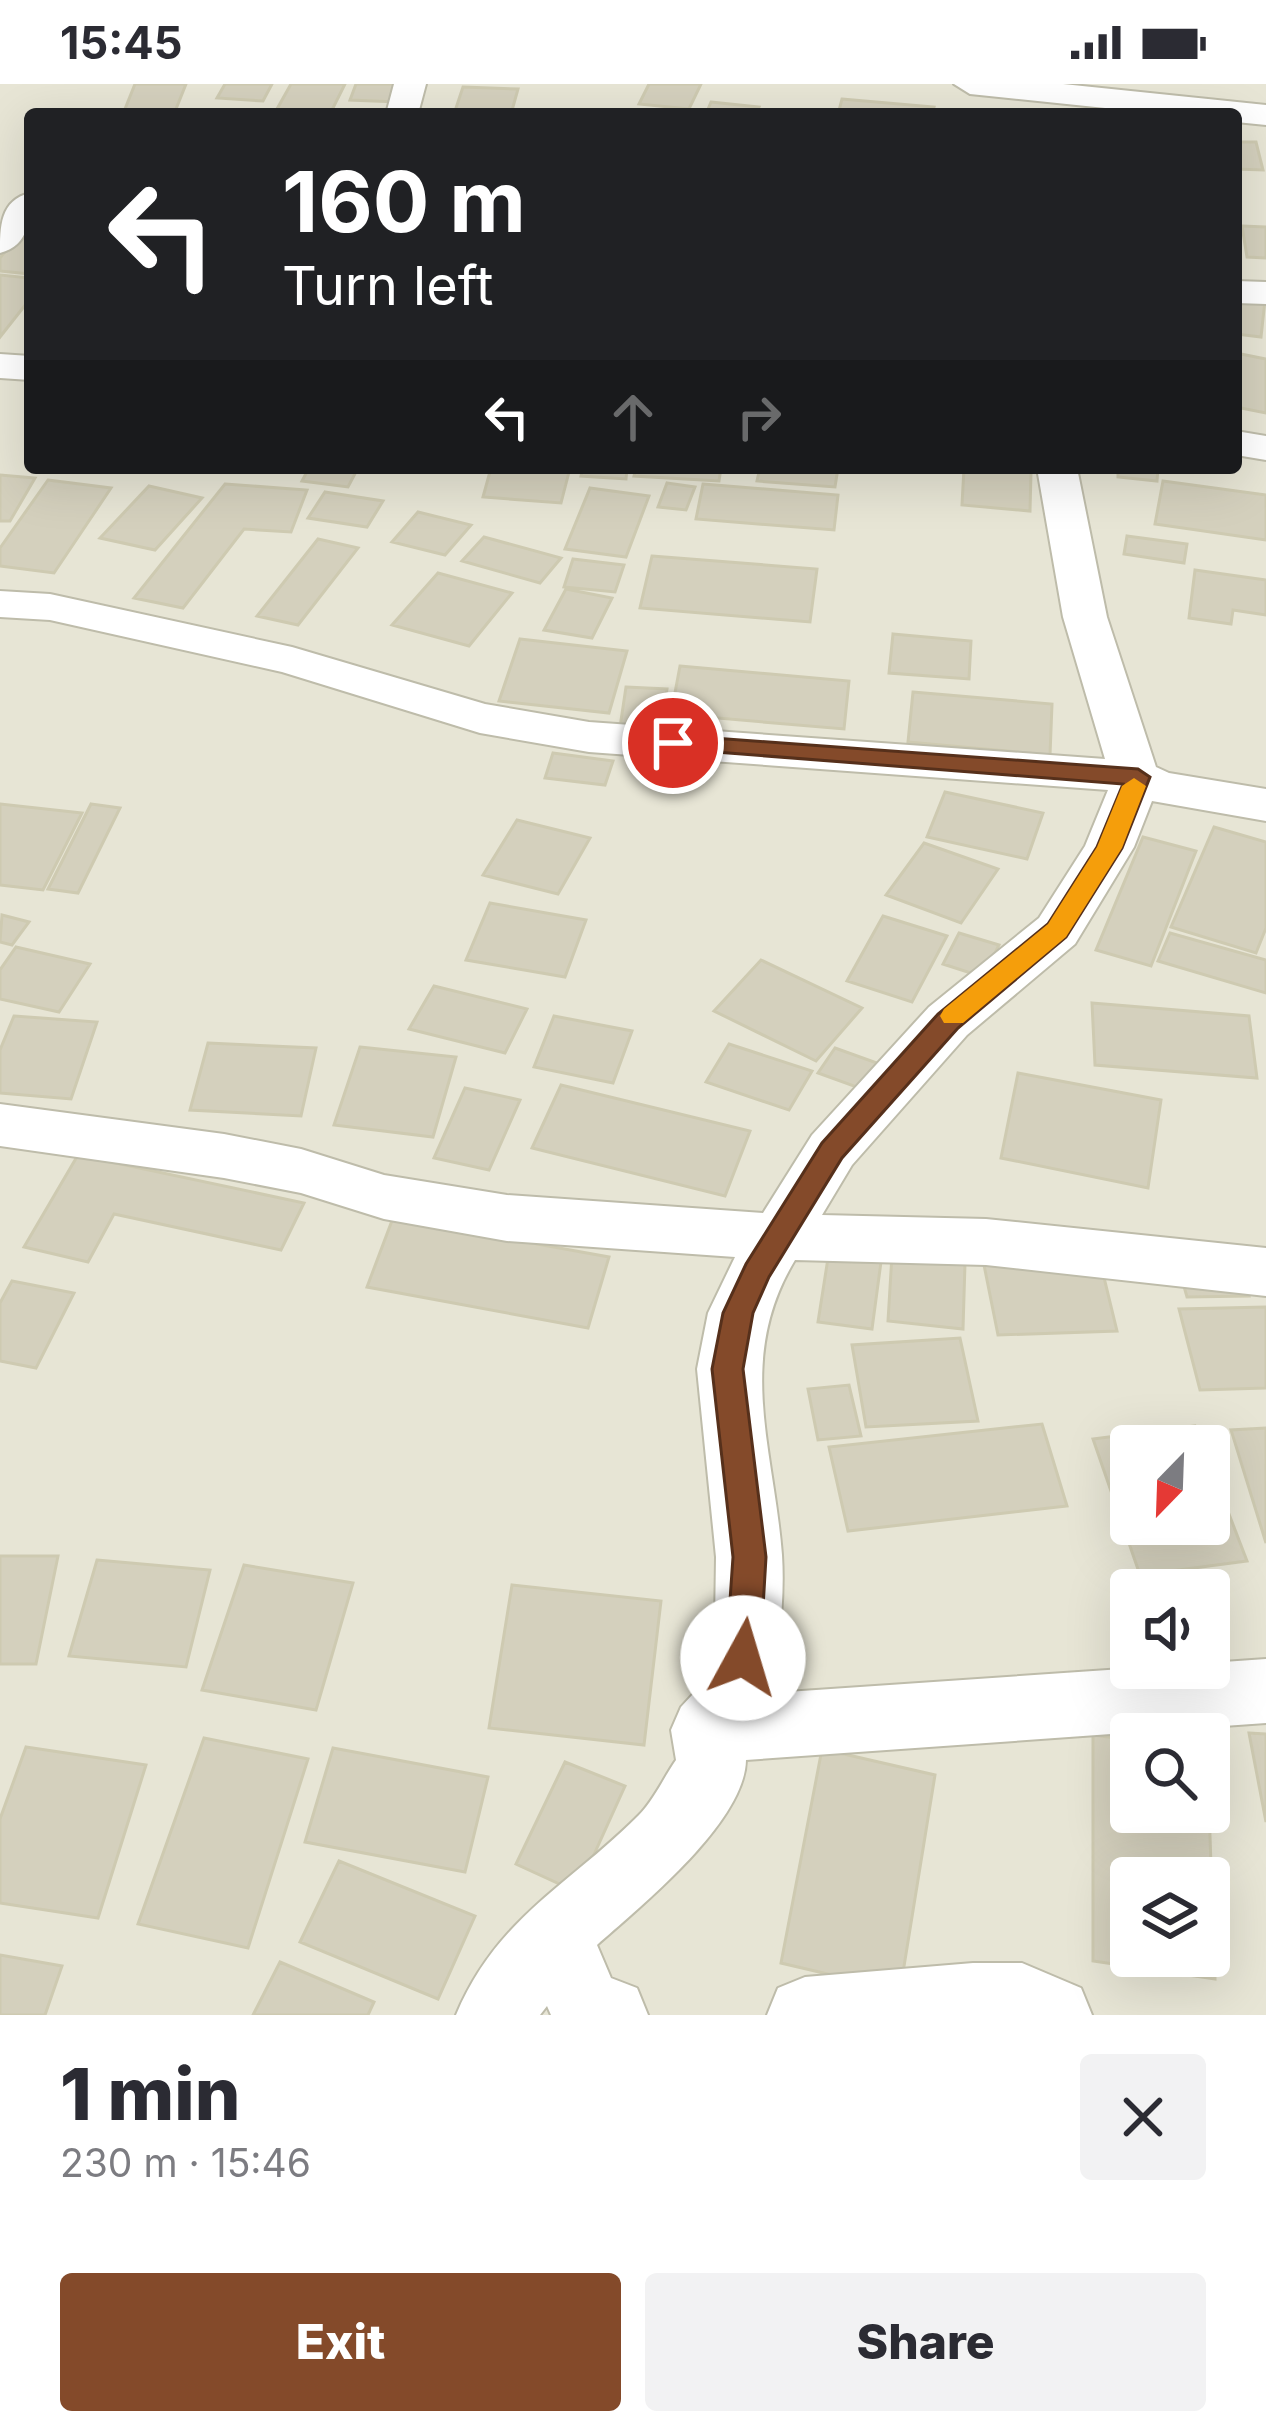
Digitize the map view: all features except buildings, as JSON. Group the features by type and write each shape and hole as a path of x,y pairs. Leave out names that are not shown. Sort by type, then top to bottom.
{"street":[{"path":"970,84 1069,104 1141,108"},
{"path":"0,242 24,211"},
{"path":"706,1730 738,1694 748,1623 749,1557 728,1369 738,1313 756,1273 832,1150 948,1021 1057,931 1109,848 1138,777 1127,756 1085,617 1058,474"},
{"path":"0,604 50,607 292,661 480,718 589,737 1138,777 1157,787 1266,805"},
{"path":"0,1125 224,1156 301,1171 384,1197 507,1218 780,1238 986,1242 1266,1272"},
{"path":"706,1730 1266,1691"},
{"path":"494,2015 554,1933 668,1837 712,1766 706,1730"},
{"path":"554,1933 585,2006 610,2015"},
{"path":"805,2015 1022,2001 1054,2015"}],"shaded area":[{"path":"0,84 1266,84 1266,2015 0,2015"}],"slow traffic":[{"path":"954,1016 1057,931 1109,848 1134,786"}],"route":[{"path":"673,743 1138,777 1109,848 1057,931 948,1021 832,1150 756,1273 738,1313 728,1369 749,1557 743,1658"}]}
